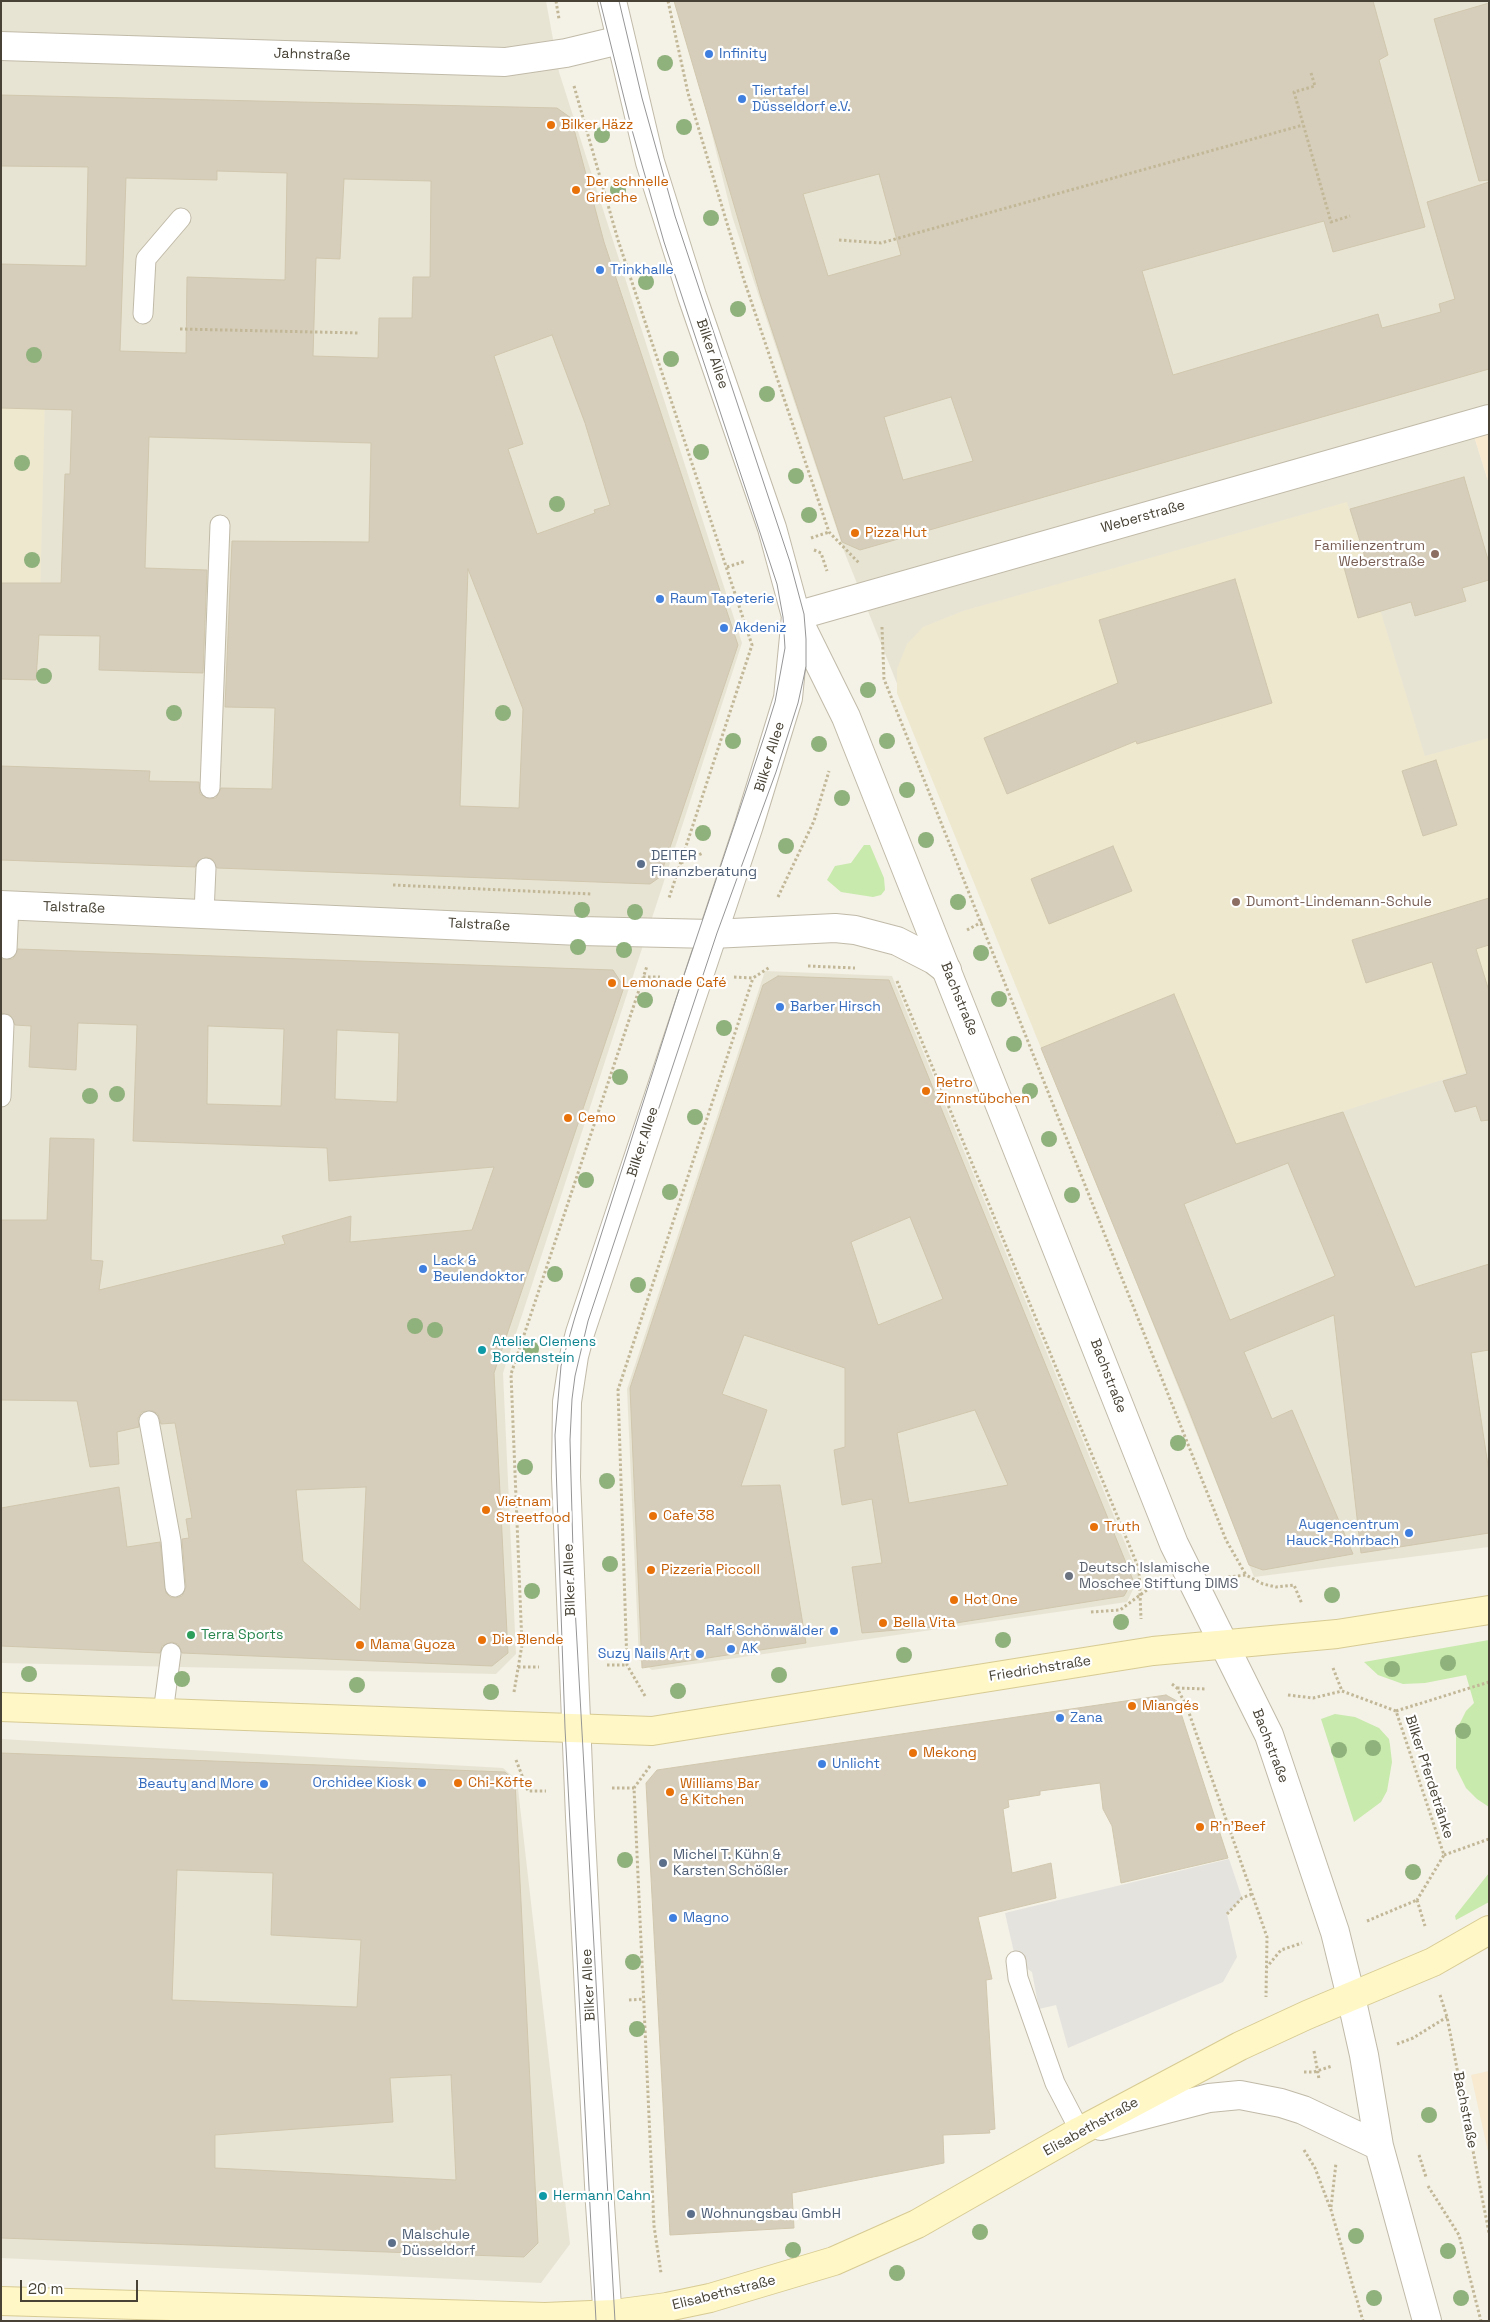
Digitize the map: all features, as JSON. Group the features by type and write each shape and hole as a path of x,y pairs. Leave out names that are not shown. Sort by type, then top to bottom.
{"main road":[{"name":"Friedrichstraße","path":"1,1707 652,1731 1153,1651 1337,1634 1489,1610"},
{"path":"1351,1997 1433,1962 1489,1930"},
{"name":"Elisabethstraße","path":"1,2301 608,2318 710,2298 776,2280 860,2251 917,2224 1080,2131 1240,2046 1351,1997"}],"street":[{"name":"Bilker Allee","path":"608,2318 600,2204 584,1729 565,1434 567,1402 574,1356 788,698 796,616 772,528 692,296 659,189 620,40 612,1"},
{"name":"Jahnstraße","path":"1,46 505,62 566,53 620,40"},
{"name":"Weberstraße","path":"796,616 1489,419"},
{"name":"Bachstraße","path":"796,616 846,717 1174,1544 1269,1735 1335,1932 1364,2055 1380,2146 1427,2321"},
{"name":"Talstraße","path":"5,905 580,931 712,934 836,928 855,930 898,941 934,960 947,970"},
{"path":"1080,2131 1209,2098 1240,2095 1281,2103 1303,2110 1380,2146"}],"lane":[{"path":"143,314 146,259 181,218"},
{"path":"210,788 220,525"},
{"path":"204,913 206,868"},
{"path":"5,905 7,949"},
{"path":"1,1098 4,1024"},
{"path":"149,1421 171,1542 175,1587"},
{"path":"164,1713 171,1653"},
{"path":"1016,1961 1018,1978 1055,2083 1080,2131"}],"path":[{"path":"556,1 560,26"},
{"path":"668,1 688,93 741,270 829,532 863,567"},
{"path":"1311,73 1315,86 1294,92 1330,222 1350,216"},
{"path":"573,85 618,240 752,645 667,905"},
{"path":"839,240 882,243 1303,125"},
{"path":"180,329 360,333"},
{"path":"814,537 829,532"},
{"path":"727,567 744,562"},
{"path":"882,621 884,679 1223,1530 1246,1576"},
{"path":"777,900 814,821 832,762"},
{"path":"681,863 702,853"},
{"path":"734,977 753,978 773,965"},
{"path":"802,966 859,968"},
{"path":"643,976 660,977"},
{"path":"896,977 1139,1569 1140,1617 1142,1623"},
{"path":"649,1703 627,1665 618,1390 753,978"},
{"path":"1225,1577 1246,1576 1276,1588 1294,1585 1304,1608"},
{"path":"1091,1612 1120,1610 1152,1585 1157,1584"},
{"path":"606,1666 627,1665"},
{"path":"518,1667 539,1667"},
{"path":"1313,1698 1342,1691 1332,1667"},
{"path":"1396,1711 1489,1682"},
{"path":"1170,1684 1177,1688 1196,1688"},
{"path":"1177,1688 1187,1707 1267,1937 1266,1998"},
{"name":"Bilker Pferdetränke","path":"1342,1691 1396,1711 1444,1855 1417,1900 1426,1928"},
{"path":"514,1755 528,1791 541,1791"},
{"path":"656,1758 634,1788 654,2226 667,2307"},
{"path":"616,1788 634,1788"},
{"path":"1444,1855 1489,1839"},
{"path":"1227,1914 1242,1898 1252,1894"},
{"path":"1266,1968 1281,1950 1285,1948"},
{"name":"Bachstraße","path":"1438,1988 1447,2017 1489,2233"},
{"path":"629,2000 644,1999"},
{"path":"1414,2038 1447,2017"},
{"path":"1302,2148 1315,2168 1331,2210 1363,2321"},
{"path":"1331,2210 1336,2169 1335,2158"},
{"path":"1422,2159 1428,2188 1459,2235 1481,2321"}],"shaded area":[{"path":"1,1 546,1 559,72 742,643 503,1373 516,1654 496,1674 1,1663"},
{"path":"679,1 1489,1 1489,407 1474,436 1489,484 1489,1068 1474,1073 1489,1121 1489,1547 1254,1577 844,551 732,216"},
{"path":"1,312 47,313 39,641 1,640"},
{"path":"1489,432 1489,484 1474,436"},
{"name":"Dumont-Lindemann-Schule","path":"1347,502 1425,756 1489,738 1489,1065 1239,1144 1103,1201 897,693 897,669 907,644 923,627 963,611"},
{"path":"765,971 892,976 1139,1577 1127,1602 652,1670 639,1660 627,1389"},
{"path":"1,1739 503,1768 517,1780 570,2244 541,2283 1,2258"},
{"path":"1229,1859 1242,1898 1227,1914 1237,1957 1223,1982 1068,2048 1056,2005 1039,2009 1032,1972 1016,1961 1005,1913"},
{"path":"1489,2071 1489,2156 1471,2075"}],"green space":[{"path":"864,845 870,845 884,878 885,890 881,895 873,897 841,892 827,880 835,866 851,863"},
{"path":"1489,1640 1489,1807 1466,1788 1456,1768 1456,1731 1466,1711 1474,1703 1466,1675 1425,1683 1403,1684 1378,1675 1364,1662"},
{"path":"1335,1714 1355,1717 1379,1728 1389,1739 1392,1762 1387,1791 1381,1802 1354,1822 1321,1719"},
{"path":"1489,1873 1489,1902 1456,1920 1455,1916"}],"building":[{"path":"674,1 1373,1 1388,55 1379,60 1425,227 1333,252 1324,221 1142,271 1173,375 1378,314 1382,328 1441,312 1439,304 1455,299 1427,202 1489,182 1489,369 860,550 842,542 761,297","holes":["879,174 901,255 828,276 803,194","951,397 973,461 903,480 884,417"]},
{"path":"1489,3 1489,180 1479,181 1434,19"},
{"path":"1,95 557,108 571,118 604,242 738,645 660,877 650,884 217,868 212,859 206,857 197,862 195,867 1,860 1,766 150,771 149,781 199,782 200,794 209,799 216,798 221,788 272,789 275,708 225,707 232,541 369,542 371,443 149,437 145,568 207,570 203,673 99,670 100,636 39,635 36,680 1,679 1,583 61,583 65,474 70,474 72,410 1,408 1,264 86,266 88,167 1,166","holes":["217,171 287,173 285,280 187,277 186,353 120,351 126,178 217,180","344,179 431,181 430,277 413,277 412,318 379,318 378,358 313,356 316,258 340,259","552,335 585,423 610,505 594,510 595,513 537,534 508,449 523,444 494,356","468,569 523,709 519,808 460,806"]},
{"path":"1464,477 1489,563 1489,580 1462,588 1466,601 1415,616 1411,602 1358,618 1343,564 1365,557 1350,509"},
{"path":"1235,579 1272,703 1137,744 1136,741 1007,794 984,738 1118,683 1099,620"},
{"path":"1436,760 1457,825 1423,836 1402,771"},
{"path":"1113,846 1132,891 1049,924 1031,879"},
{"path":"1489,898 1489,945 1476,949 1489,991 1489,1120 1481,1121 1476,1106 1455,1112 1443,1081 1467,1074 1432,962 1366,983 1352,940"},
{"path":"18,949 613,970 624,987 494,1373 508,1653 492,1666 182,1653 178,1644 172,1642 162,1646 160,1653 1,1646 1,1508 119,1487 127,1547 160,1542 166,1593 170,1597 176,1598 182,1596 186,1587 182,1539 189,1538 186,1519 192,1518 175,1423 161,1424 158,1414 153,1411 142,1412 138,1418 139,1427 117,1432 119,1464 90,1467 77,1401 1,1400 1,1220 47,1220 50,1138 94,1139 91,1260 103,1261 99,1290 285,1244 282,1236 351,1216 350,1242 472,1230 494,1167 329,1181 327,1148 133,1141 137,1025 78,1023 76,1070 29,1067 31,1026 15,1025 10,1015 1,1013 1,959 13,959","holes":["208,1026 284,1029 281,1106 207,1104","337,1030 399,1033 397,1102 335,1099","366,1487 360,1610 303,1561 296,1490"]},
{"path":"778,976 889,980 1133,1580 1124,1596 931,1627 862,1633 852,1567 882,1563 872,1499 842,1505 834,1450 845,1447 845,1368 744,1335 722,1394 767,1410 741,1486 780,1485 806,1643 642,1668 630,1388 763,985","holes":["910,1217 943,1299 878,1325 851,1242","975,1410 1008,1485 909,1503 897,1433"]},
{"path":"1174,994 1236,1144 1343,1112 1415,1287 1489,1264 1489,1350 1471,1353 1489,1472 1489,1533 1361,1553 1334,1315 1244,1352 1272,1419 1292,1410 1353,1554 1263,1570 1249,1565 1188,1408 1041,1048","holes":["1288,1163 1335,1276 1230,1320 1184,1204"]},
{"path":"1166,1695 1177,1701 1228,1858 1121,1883 1112,1826 1103,1809 1100,1783 1040,1791 1040,1795 1008,1800 1009,1807 1003,1809 1012,1873 1051,1863 1056,1898 978,1917 992,1979 986,1980 995,2129 989,2130 990,2133 943,2135 944,2163 792,2193 794,2228 670,2235 646,1783 657,1770"},
{"path":"1,1753 505,1772 515,1781 538,2243 524,2257 1,2238","holes":["177,1870 273,1873 271,1935 361,1940 357,2007 172,2000","451,2075 456,2180 215,2168 215,2135 393,2122 390,2078"]}],"tram line":[{"path":"596,2321 565,1728 555,1435 561,1366 676,999 775,702 785,648 783,617 777,584 664,242 632,130 600,1"},
{"path":"615,2321 574,1589 570,1440 572,1399 575,1376 588,1321 717,933 776,772 798,703 806,667 804,614 790,562 675,216 642,98 619,1"}],"place":[{"name":"Infinity","path":"709,54"},
{"name":"Tiertafel Düsseldorf e.V.","path":"742,99"},
{"name":"Bilker Häzz","path":"551,125"},
{"name":"Der schnelle Grieche","path":"576,190"},
{"name":"Trinkhalle","path":"600,270"},
{"name":"Pizza Hut","path":"855,533"},
{"name":"Familienzentrum Weberstraße","path":"1435,554"},
{"name":"Raum Tapeterie","path":"660,599"},
{"name":"Akdeniz","path":"724,628"},
{"name":"DEITER Finanzberatung","path":"641,864"},
{"name":"Dumont-Lindemann-Schule","path":"1236,902"},
{"name":"Lemonade Café","path":"612,983"},
{"name":"Barber Hirsch","path":"780,1007"},
{"name":"Retro Zinnstübchen","path":"926,1091"},
{"name":"Cemo","path":"568,1118"},
{"name":"Lack & Beulendoktor","path":"423,1269"},
{"name":"Atelier Clemens Bordenstein","path":"482,1350"},
{"name":"Vietnam Streetfood","path":"486,1510"},
{"name":"Cafe 38","path":"653,1516"},
{"name":"Truth","path":"1094,1527"},
{"name":"Augencentrum Hauck-Rohrbach","path":"1409,1533"},
{"name":"Pizzeria Piccoll","path":"651,1570"},
{"name":"Deutsch Islamische Moschee Stiftung DIMS","path":"1069,1576"},
{"name":"Hot One","path":"954,1600"},
{"name":"Bella Vita","path":"883,1623"},
{"name":"Ralf Schönwälder","path":"834,1631"},
{"name":"Terra Sports","path":"191,1635"},
{"name":"Die Blende","path":"482,1640"},
{"name":"Mama Gyoza","path":"360,1645"},
{"name":"AK","path":"731,1649"},
{"name":"Suzy Nails Art","path":"700,1654"},
{"name":"Miangés","path":"1132,1706"},
{"name":"Zana","path":"1060,1718"},
{"name":"Mekong","path":"913,1753"},
{"name":"Unlicht","path":"822,1764"},
{"name":"Orchidee Kiosk","path":"422,1783"},
{"name":"Chi-Köfte","path":"458,1783"},
{"name":"Beauty and More","path":"264,1784"},
{"name":"Williams Bar & Kitchen","path":"670,1792"},
{"name":"R'n'Beef","path":"1200,1827"},
{"name":"Michel T. Kühn & Karsten Schößler","path":"663,1863"},
{"name":"Magno","path":"673,1918"},
{"name":"Hermann Cahn","path":"543,2196"},
{"name":"Wohnungsbau GmbH","path":"691,2214"},
{"name":"Malschule Düsseldorf","path":"392,2243"}]}
